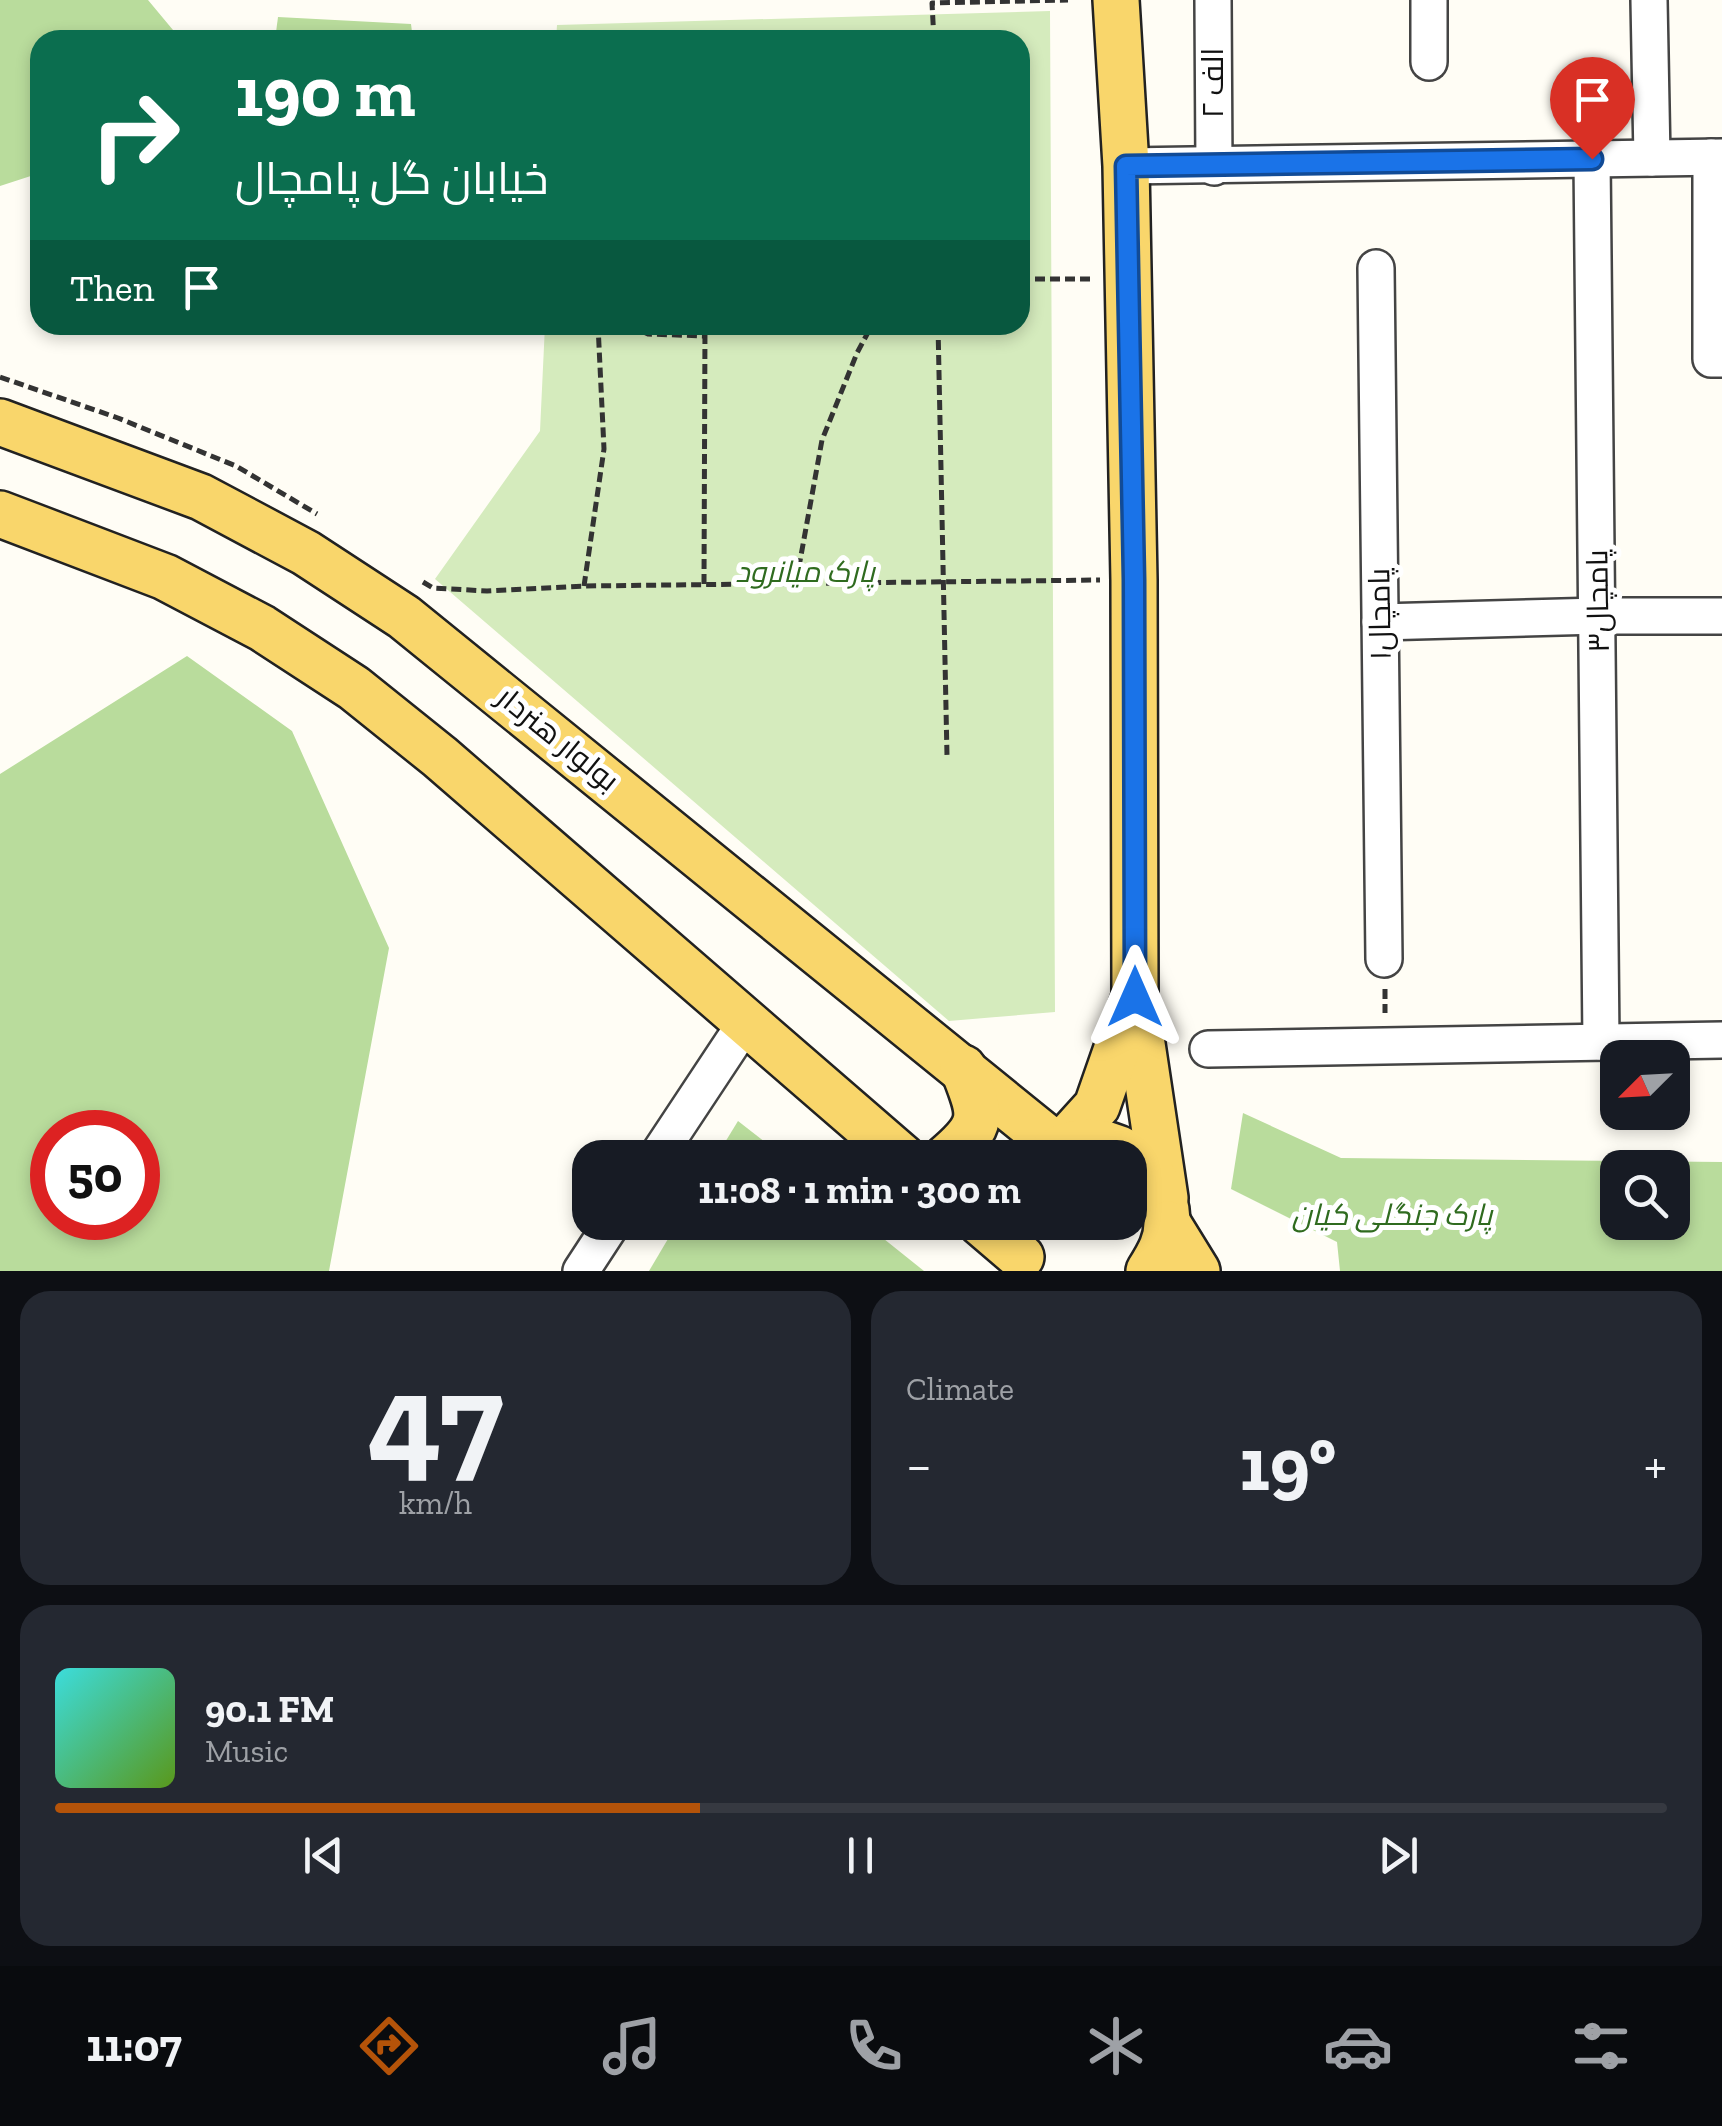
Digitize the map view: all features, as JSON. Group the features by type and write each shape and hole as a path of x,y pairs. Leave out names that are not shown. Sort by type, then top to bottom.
{"main road":[{"path":"1116,0 1126,166 1134,580 1135,997 1166,1211 1162,1250 1149,1271"},
{"name":"بولوار هنردار","path":"0,422 201,497 306,553 404,617 964,1068 1039,1140"},
{"path":"0,514 165,577 262,628 354,688 440,757 882,1140"},
{"path":"1064,1140 1097,1106 1135,997"},
{"path":"964,1068 978,1106 972,1136 967,1140"},
{"path":"1147,1167 1154,1174 1166,1211 1197,1271"}],"street":[{"name":"۲ الف","path":"1213,0 1214,167"},
{"path":"1428,0 1429,62"},
{"path":"1648,0 1652,158"},
{"path":"1126,166 1717,157 1711,359 1722,359"},
{"name":"پامچال۳","path":"1592,159 1601,1040"},
{"name":"پامچال۱","path":"1376,268 1384,960"},
{"path":"1380,622 1722,616"},
{"path":"668,1140 746,1022"},
{"path":"1690,1041 1722,1040"},
{"path":"1208,1050 1600,1042"},
{"path":"581,1271 602,1240"}],"path":[{"path":"933,30 932,3 1068,0"},
{"path":"1030,279 1128,279"},
{"path":"584,586 604,449 598,335"},
{"path":"676,335 705,336 704,584"},
{"path":"796,583 822,440 867,335"},
{"path":"938,335 947,756"},
{"path":"433,588 1134,580"},
{"path":"1384,960 1385,1046"}],"green space":[{"path":"0,0 148,0 173,30 30,30 30,176 0,186"},
{"name":"پارک میانرود","path":"1050,11 1055,1012 949,1021 435,579 540,431 545,335 1030,335 1030,30 557,30 557,25"},
{"path":"278,17 411,24 412,30 276,30"},
{"path":"187,656 292,731 389,948 329,1271 0,1271 0,774"},
{"name":"پارک جنگلی کیان","path":"1243,1113 1341,1158 1600,1161 1600,1240 1690,1240 1690,1162 1722,1162 1722,1271 1340,1271 1337,1242 1231,1189"},
{"path":"738,1121 762,1140 726,1140"},
{"path":"667,1240 885,1240 924,1271 649,1271"}],"route":[{"path":"1135,997 1134,580 1126,166 1592,159"}]}
